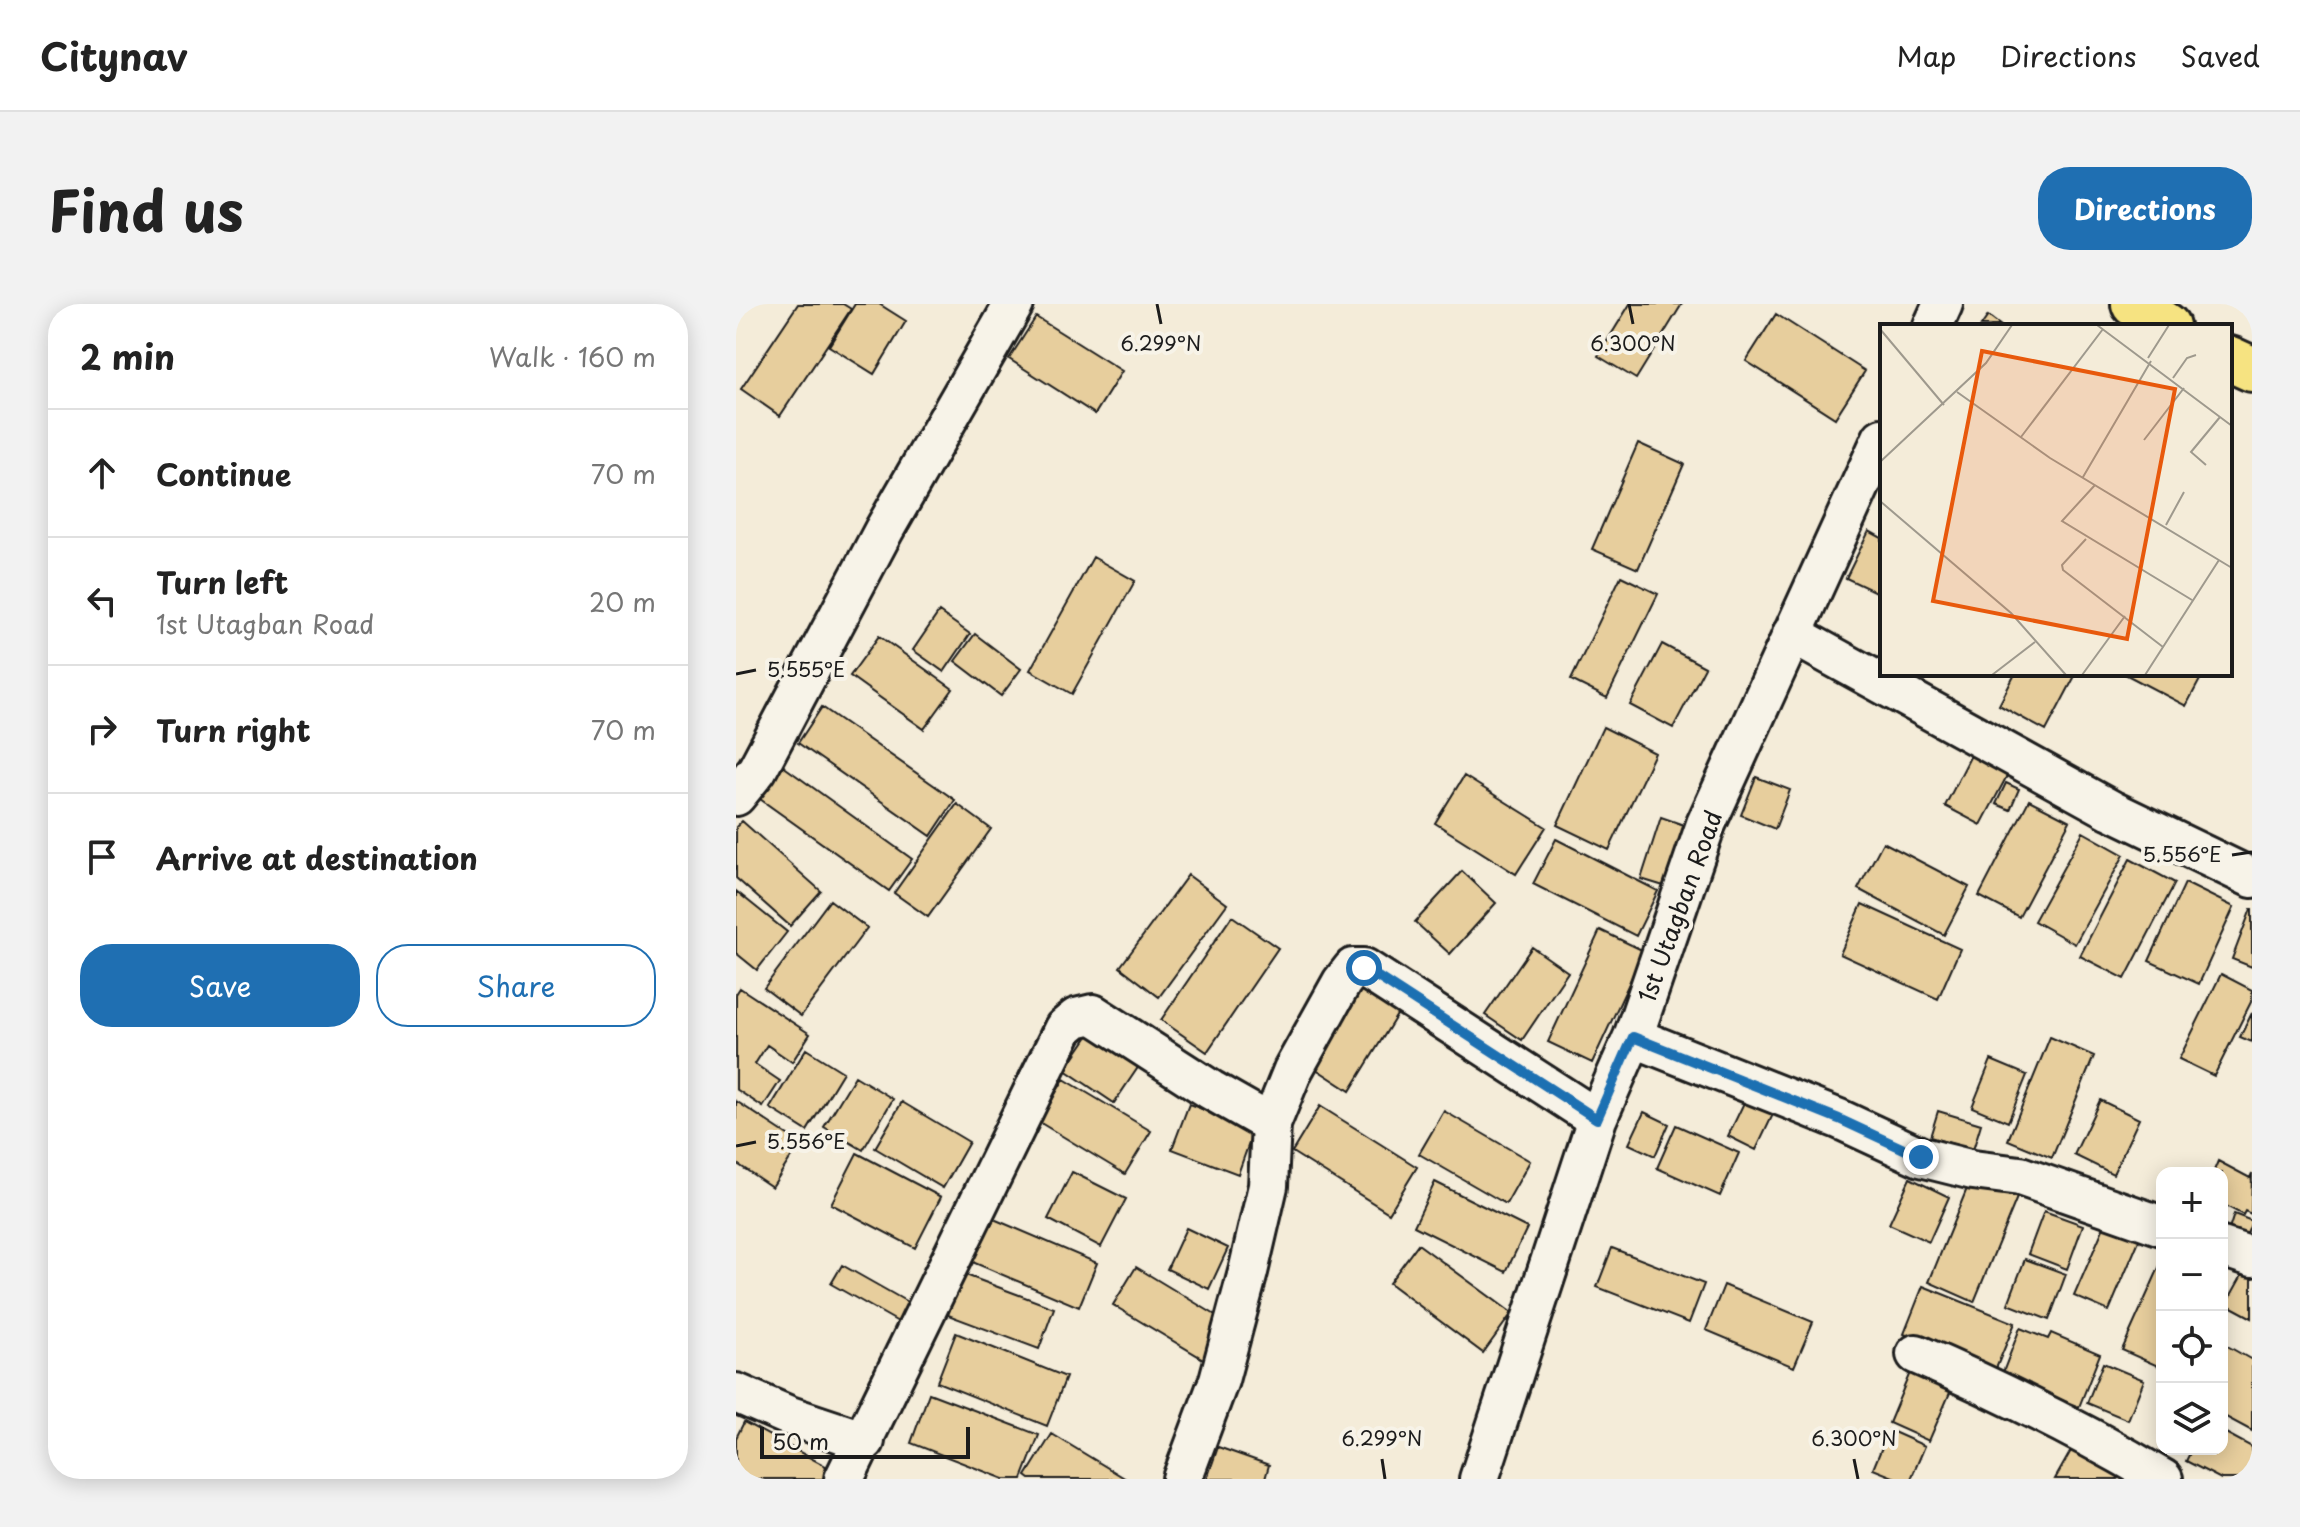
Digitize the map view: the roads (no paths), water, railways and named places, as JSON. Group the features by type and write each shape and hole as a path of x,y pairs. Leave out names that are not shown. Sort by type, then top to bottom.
{"main road":[{"path":"2134,304 2164,324"},
{"path":"2232,360 2252,369"}],"street":[{"path":"736,796 757,770 884,530 1014,304"},
{"path":"1934,324 1943,304"},
{"name":"1st Utagban Road","path":"1479,1479 1597,1119 1633,1037 1706,824 1880,442"},
{"path":"1792,634 2111,810 2252,878"},
{"path":"1182,1479 1219,1380 1248,1272 1268,1186 1271,1124 1293,1070 1353,968 1364,968 1597,1119"},
{"path":"844,1479 1064,1028 1076,1018 1093,1014 1211,1090 1271,1124"},
{"path":"1633,1037 1839,1119 1921,1157 1973,1170 2020,1176 2156,1224"},
{"path":"2228,1249 2252,1257"},
{"path":"1916,1354 2096,1441 2163,1479"},
{"path":"736,1393 787,1415 865,1441"}]}
